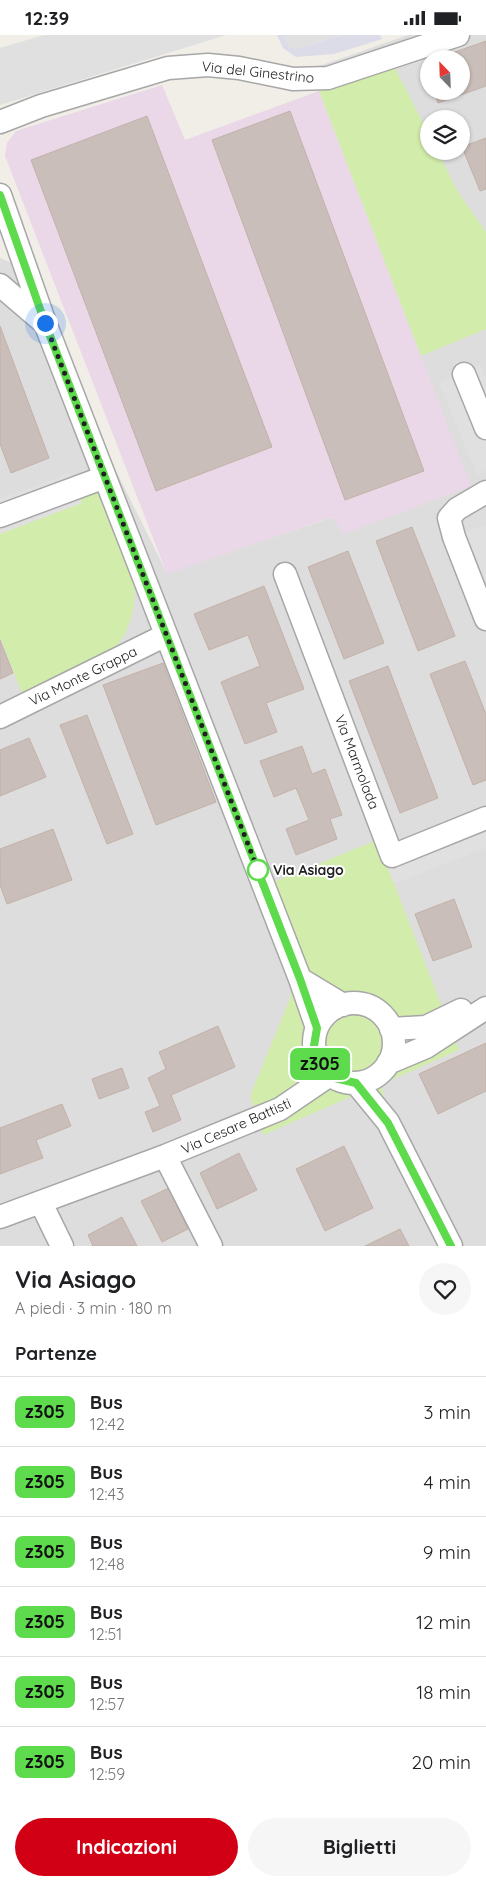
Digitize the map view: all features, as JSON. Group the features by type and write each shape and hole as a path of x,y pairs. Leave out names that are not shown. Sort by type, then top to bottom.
{"street":[{"name":"Via del Ginestrino","path":"0,122 41,106 168,68 208,65 239,68 293,79 328,79 458,35"},
{"path":"0,195 45,323 300,979 317,1028"},
{"path":"0,285 45,323"},
{"path":"464,374 486,428"},
{"path":"0,516 105,477"},
{"path":"486,492 456,509 449,518 454,537 486,619"},
{"name":"Via Marmolada","path":"285,574 392,856 486,818"},
{"name":"Via Monte Grappa","path":"0,717 166,635"},
{"path":"300,979 343,1005"},
{"path":"391,1029 426,1027 486,996"},
{"path":"388,1123 384,1068 393,1046 391,1029 384,1017 372,1008 354,1003 343,1005 326,1015 317,1028 314,1039 315,1053 322,1067 330,1075 341,1081 356,1083 370,1079 384,1068 426,1047 486,1008"},
{"name":"Via Cesare Battisti","path":"0,1217 166,1157 280,1109 330,1075"},
{"path":"356,1083 388,1123 451,1246"},
{"name":"Via Cesare Battisti","path":"166,1157 211,1246"},
{"path":"41,1203 62,1246"}],"shaded area":[{"path":"44,35 226,35 0,105 0,48"},
{"path":"277,35 284,35 290,47 297,49 343,35 380,35 382,39 334,54 296,57 283,48"},
{"path":"284,35 343,35 297,49 290,47"},
{"path":"408,35 486,35 486,1246 0,1246 0,258 12,263 167,573 336,516 470,486 311,69"},
{"path":"162,85 185,140 319,91 471,486 344,534 332,517 167,574 5,156 7,143 16,131"},
{"path":"480,365 486,380 486,470 477,475 439,383"},
{"path":"70,473 82,503 0,534 0,499"},
{"path":"485,525 486,527 486,619 454,537"},
{"path":"486,819 486,848 394,884 384,859"}],"green space":[{"path":"393,64 420,117 420,160 442,160 458,192 486,232 486,329 421,356 319,91"},
{"path":"95,486 121,546 133,581 134,601 130,623 120,642 105,656 23,696 0,637 0,524"},
{"path":"377,840 459,1050 382,1084 387,1121 364,1091 263,1135 250,1096 290,999 294,965 264,886"}],"building":[{"path":"486,41 486,86 470,92 470,50 460,50"},
{"path":"290,111 424,471 345,500 212,140"},
{"path":"147,116 272,447 156,491 31,160"},
{"path":"486,138 486,189 480,191 467,160 470,160 470,144"},
{"path":"0,326 49,458 11,473 0,444"},
{"path":"412,527 455,636 418,651 376,541"},
{"path":"348,551 384,643 344,659 308,567"},
{"path":"264,586 304,689 266,703 277,732 245,744 221,682 260,666 248,635 209,650 194,614"},
{"path":"0,640 13,673 0,679"},
{"path":"465,661 486,714 486,780 473,785 430,674"},
{"path":"163,663 216,802 156,825 103,685"},
{"path":"388,666 438,798 400,813 349,681"},
{"path":"87,715 133,834 107,844 60,725"},
{"path":"29,738 46,777 0,796 0,750"},
{"path":"302,746 312,774 325,769 342,815 330,819 337,839 296,855 286,829 309,820 296,788 274,797 260,761"},
{"path":"53,829 72,880 7,904 0,885 0,849"},
{"path":"454,899 472,947 433,961 415,914"},
{"path":"218,1026 235,1067 171,1095 181,1120 153,1132 145,1112 160,1106 148,1078 166,1069 159,1052"},
{"path":"486,1043 486,1091 438,1114 419,1074"},
{"path":"122,1068 129,1088 99,1099 92,1079"},
{"path":"62,1104 71,1126 36,1140 43,1158 0,1174 0,1128"},
{"path":"344,1146 373,1208 325,1231 296,1169"},
{"path":"239,1153 257,1190 217,1209 200,1173"},
{"path":"169,1188 188,1229 162,1242 141,1201"},
{"path":"122,1217 137,1246 93,1246 88,1235"},
{"path":"400,1229 409,1246 365,1246"}],"bus line":[{"name":"z305","path":"0,195 45,323 300,979 317,1028 314,1042 316,1057 324,1070 335,1078 341,1081 356,1083 388,1123 451,1246"}],"place":[{"name":"Via Asiago","path":"258,870"}],"route":[{"path":"45,323 258,870"}]}
